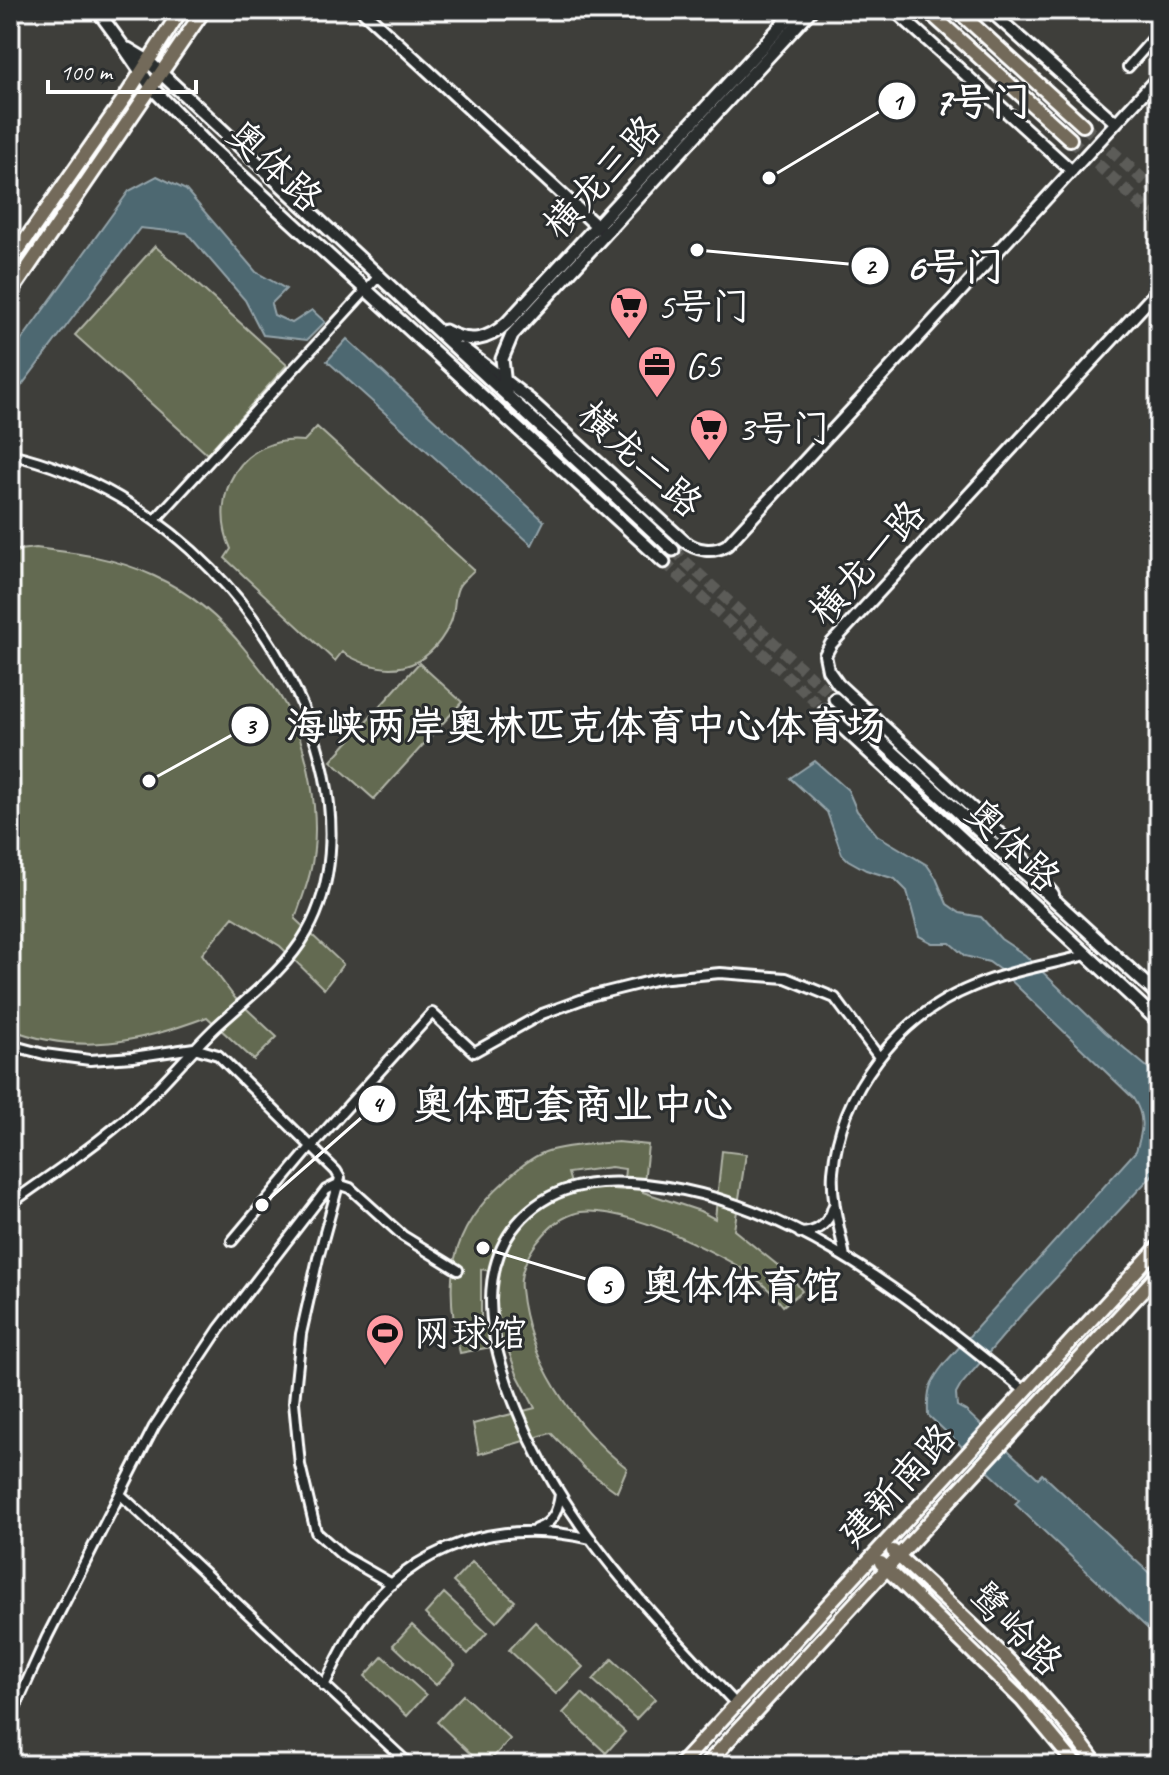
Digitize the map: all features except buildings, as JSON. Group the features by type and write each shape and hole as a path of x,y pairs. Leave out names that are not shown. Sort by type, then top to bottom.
{"main road":[{"path":"10,262 181,10"},
{"path":"10,294 204,10"},
{"name":"横龙三路","path":"506,395 502,359 512,335 796,10"},
{"name":"横龙三路","path":"432,325 463,339 481,340 507,323 601,230 811,10"},
{"path":"927,10 1070,139"},
{"path":"957,10 1083,125"},
{"name":"奥体路","path":"124,47 148,61 673,550"},
{"name":"奥体路","path":"124,47 152,88 211,148 664,562"},
{"name":"奥体路","path":"835,699 1159,996"},
{"name":"奥体路","path":"825,711 1159,1022"},
{"name":"建新南路","path":"680,1765 1159,1246"},
{"name":"建新南路","path":"706,1765 1159,1273"},
{"name":"鹭岭路","path":"885,1543 1018,1671 1060,1717 1097,1765"},
{"name":"鹭岭路","path":"873,1556 1022,1700 1076,1765"}],"street":[{"path":"97,10 124,47"},
{"path":"362,10 601,230"},
{"path":"894,10 1072,171"},
{"path":"989,10 1116,123"},
{"path":"1128,67 1159,32"},
{"name":"横龙二路","path":"432,325 529,399 684,541 701,549 721,548 749,522 1159,76"},
{"path":"155,520 380,275"},
{"name":"横龙一路","path":"1065,907 1013,846 834,679 826,665 825,655 831,644 1159,289"},
{"path":"10,454 79,478 155,520 226,585 273,647 308,717 330,803 330,854 319,904 309,929 289,958 194,1048 147,1098 10,1204"},
{"path":"845,1257 834,1202 833,1172 844,1125 856,1095 879,1057 924,1014 957,993 994,979 1086,955"},
{"path":"232,1241 311,1147 432,1013 474,1052 542,1014 594,995 658,979 720,973 786,978 835,998 879,1057"},
{"path":"10,1045 44,1054 90,1060 194,1048 218,1055 336,1171 340,1178 301,1334 294,1402 300,1465 316,1532 343,1556 392,1584"},
{"path":"736,1704 649,1611 591,1539 529,1438 495,1337 492,1291 502,1246 520,1220 543,1200 569,1188 617,1182 649,1184 703,1195 767,1217 845,1257 946,1328 1025,1391"},
{"path":"10,1719 79,1573 154,1427 219,1329 326,1190 338,1184 350,1188 403,1236 458,1270"},
{"path":"798,1232 813,1231 824,1224 834,1202"},
{"path":"324,1686 359,1621 392,1584 428,1558 455,1545 499,1532 542,1527 554,1516 561,1493"},
{"path":"121,1495 410,1765"},
{"path":"531,1530 591,1539"}],"green space":[{"path":"155,246 287,365 207,454 75,335"},
{"path":"317,427 474,570 459,586 452,619 440,640 417,662 389,668 374,666 342,652 335,661 225,558 231,549 225,529 224,508 227,489 235,472 247,458 263,447 282,441 304,441"},
{"path":"36,548 81,554 125,565 154,576 205,608 237,640 273,685 299,736 311,782 315,829 310,873 295,919 343,964 324,989 280,946 233,917 202,954 235,998 277,1037 254,1060 207,1017 134,1039 85,1044 35,1037 10,1029 10,551"},
{"path":"419,663 462,702 374,799 331,761"},
{"path":"618,1142 648,1145 643,1192 715,1219 722,1151 746,1154 734,1230 791,1276 802,1291 783,1306 752,1276 728,1261 664,1230 615,1215 599,1212 573,1214 556,1223 544,1235 522,1271 525,1315 543,1365 556,1389 588,1432 627,1468 617,1492 585,1469 551,1433 479,1454 473,1424 535,1408 506,1344 460,1353 452,1303 452,1281 461,1239 472,1219 486,1200 519,1169 545,1152","holes":["611,1167 625,1169 623,1190 573,1191 568,1173","481,1269 500,1273 496,1302 500,1324 481,1326"]},
{"path":"472,1562 515,1601 496,1622 453,1582"},
{"path":"444,1593 487,1633 468,1654 425,1614"},
{"path":"535,1622 583,1667 556,1694 509,1650"},
{"path":"412,1625 455,1665 436,1685 393,1645"},
{"path":"383,1656 426,1695 407,1716 365,1676"},
{"path":"612,1659 655,1699 636,1719 593,1680"},
{"path":"582,1693 625,1732 606,1753 563,1713"},
{"path":"463,1695 510,1739 486,1765 482,1765 437,1722"}],"water":[{"path":"157,176 186,190 256,272 286,289 271,304 274,315 292,323 312,310 325,322 307,340 263,335 245,300 187,233 140,228 10,401 10,356 129,191"},
{"path":"347,339 544,521 532,545 327,361"},
{"path":"815,761 848,790 857,811 877,835 927,865 947,904 960,913 981,917 1001,939 1025,955 1105,1032 1159,1077 1159,1168 1021,1315 956,1394 957,1406 1038,1478 1042,1474 1159,1582 1159,1639 1015,1504 1019,1500 928,1415 930,1387 945,1363 1136,1151 1141,1130 1140,1111 1133,1098 1000,970 989,962 965,956 950,943 932,943 919,936 907,891 895,879 866,870 842,854 827,812 790,778"}],"tunnel":[{"path":"1083,125 1159,194"},
{"path":"1070,139 1159,221"},
{"path":"673,550 835,699"},
{"path":"664,562 825,711"}],"place":[{"name":"7号门","path":"769,178"},
{"name":"6号门","path":"697,250"},
{"name":"5号门","path":"629,340"},
{"name":"G5","path":"657,399"},
{"name":"3号门","path":"709,462"},
{"name":"海峡两岸奥林匹克体育中心体育场","path":"149,781"},
{"name":"奥体配套商业中心","path":"262,1205"},
{"name":"奥体体育馆","path":"483,1248"},
{"name":"网球馆","path":"385,1367"}]}
